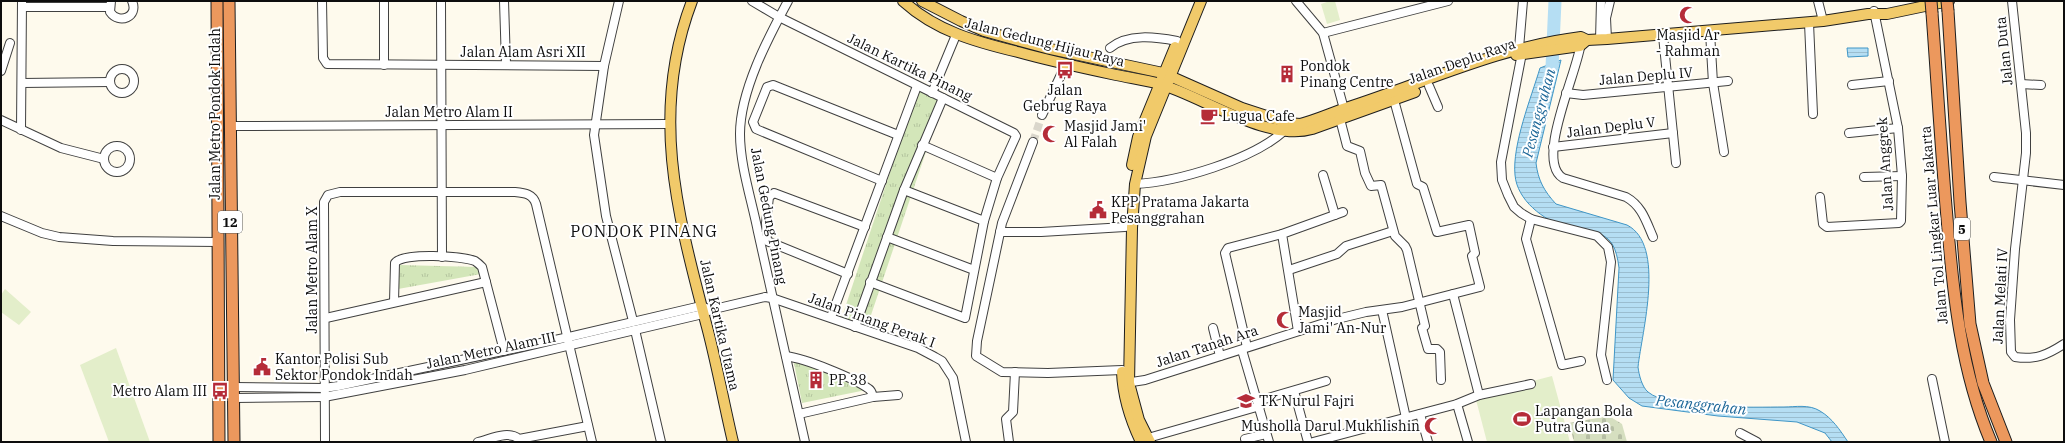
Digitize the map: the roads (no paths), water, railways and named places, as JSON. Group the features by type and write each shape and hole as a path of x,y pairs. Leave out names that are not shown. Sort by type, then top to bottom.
{"highway":[{"name":"Jalan Metro Pondok Indah","path":"217,1 218,442"},
{"name":"Jalan Metro Pondok Indah","path":"229,1 229,126 234,442"},
{"name":"Jalan Tol Lingkar Luar Jakarta","path":"1931,1 1943,180 1956,316 1969,381 1991,442"},
{"name":"Jalan Tol Lingkar Luar Jakarta","path":"1948,4 1960,202 1970,324 1983,383 2006,442"}],"main road":[{"name":"Jalan Kartika Utama","path":"692,1 677,52 672,77 669,124 674,183 705,310 733,442"},
{"name":"Jalan Gedung Hijau Raya","path":"903,1 913,11 937,26 956,35 1066,64 1164,80"},
{"name":"Jalan Gedung Hijau Raya","path":"922,1 984,31 1164,80"},
{"path":"1146,441 1127,410 1126,383 1135,184 1146,136 1164,80 1177,41 1194,1"},
{"path":"1126,383 1122,370 1125,227 1128,184 1134,150 1164,80 1201,1"},
{"name":"Jalan Deplu Raya","path":"1872,13 1920,1"},
{"name":"Jalan Deplu Raya","path":"1164,80 1242,108 1286,127 1303,131 1340,119 1380,101 1520,51 1583,41 1663,36 1809,23 1872,13 1948,4"},
{"path":"1044,59 1047,54 1046,48"},
{"name":"Jalan Deplu Raya","path":"1286,127 1307,122 1344,109 1380,101 1394,100 1520,51"}],"street":[{"path":"21,130 22,4 110,4 112,16 125,19 134,9 132,1"},
{"name":"Jalan Alam Asri XII","path":"322,1 323,58 324,62 327,64 506,64 604,66"},
{"path":"384,1 384,65"},
{"path":"441,1 442,257"},
{"path":"504,1 506,64"},
{"path":"619,1 604,66 596,125 595,149 606,216 634,321"},
{"name":"Jalan Kartika Pinang","path":"752,1 779,17 1014,133 1015,139 998,178"},
{"name":"Jalan Gedung Pinang","path":"788,1 773,27 747,95 740,134 744,167 805,442"},
{"path":"1296,1 1324,33 1344,109 1340,119 1347,146 1360,152 1371,185 1381,185 1394,236 1406,246 1425,326 1422,328 1426,346 1428,349 1437,349 1440,352 1441,380"},
{"path":"1324,33 1448,1"},
{"path":"1523,1 1520,51 1501,169 1502,180 1514,207 1531,219 1597,236 1608,247 1611,262 1601,355 1607,380"},
{"path":"1601,1 1604,39"},
{"path":"1604,39 1606,18 1610,1"},
{"path":"1818,1 1823,21"},
{"name":"Jalan Duta","path":"2012,1 2026,140 2022,181"},
{"name":"Jalan Anggrek","path":"1820,197 1824,224 1827,227 1901,222 1902,176 1898,128 1889,81 1872,13"},
{"path":"1809,23 1813,114"},
{"path":"1710,32 1713,83 1724,152"},
{"path":"932,93 956,35"},
{"path":"1663,36 1676,163"},
{"path":"1110,48 1124,40 1142,37 1153,37 1177,41"},
{"path":"1,41 22,46"},
{"path":"1583,41 1566,93 1553,147 1554,162 1559,176 1630,199 1640,208 1653,237"},
{"path":"1,71 10,43"},
{"path":"1042,115 1066,64"},
{"name":"Jalan Deplu IV","path":"1566,93 1583,94 1668,88 1728,81"},
{"path":"1852,85 1889,81"},
{"path":"22,82 110,82"},
{"path":"2021,84 2041,85"},
{"path":"882,181 754,127 754,118 767,87 773,85 898,135"},
{"path":"831,317 917,86"},
{"path":"1429,86 1438,107"},
{"path":"855,327 904,190 943,98"},
{"name":"Jalan Tanah Ara","path":"1126,383 1337,320 1480,287 1472,256 1475,253 1470,225 1437,232 1423,187 1417,184 1394,100"},
{"path":"1,120 61,148 104,159"},
{"name":"Jalan Metro Alam II","path":"229,126 669,124"},
{"path":"1135,184 1153,183 1180,178 1246,154 1273,141 1286,127"},
{"path":"1849,133 1898,128"},
{"name":"Jalan Deplu V","path":"1553,147 1673,133"},
{"path":"1032,142 1002,222 977,341 976,356 1002,372 1048,373 1122,370"},
{"path":"870,282 965,318 984,221 998,178 922,145"},
{"path":"1323,175 1335,215"},
{"path":"1864,177 1902,176"},
{"path":"1994,176 2022,181 2064,184"},
{"name":"Jalan Melati IV","path":"2022,181 2010,320 2011,352 2015,357 2022,358 2043,356 2050,354 2064,344"},
{"path":"904,190 984,221"},
{"name":"Jalan Metro Alam X","path":"325,442 324,388 326,318 324,202 328,196 340,192 515,192 529,195 534,198 536,204 569,337"},
{"path":"848,274 769,243 766,238 766,223 769,197 774,193 865,227"},
{"path":"1269,442 1244,348 1225,253 1228,248 1282,234 1343,212"},
{"path":"1,216 42,233 59,237 113,241 218,242"},
{"path":"1531,219 1526,239 1562,365 1581,360"},
{"path":"1000,232 1041,232 1125,227"},
{"path":"1289,270 1337,254 1346,246 1393,232"},
{"path":"1282,234 1298,331"},
{"path":"887,237 974,270"},
{"path":"394,302 396,264 397,261 402,258 442,257 474,261 478,263 486,282 504,351"},
{"path":"326,318 486,282"},
{"path":"1453,294 1479,395"},
{"name":"Jalan Pinang Perak I","path":"705,310 764,297 772,298 918,348 942,362 954,378 966,442"},
{"name":"Jalan Metro Alam III","path":"234,393 324,388 413,371 569,337 634,321 705,310"},
{"name":"Jalan Metro Alam III","path":"234,393 324,397 465,370 571,346 636,330 705,310"},
{"path":"1382,310 1406,418"},
{"path":"1213,328 1220,356"},
{"path":"636,330 661,442"},
{"path":"569,337 592,442"},
{"path":"786,356 853,381 870,390 873,397"},
{"path":"1009,442 1006,419 1012,413 1015,372"},
{"path":"1932,379 1945,442"},
{"path":"1146,441 1259,404 1294,390 1326,381"},
{"path":"1313,442 1458,404 1479,395 1531,384"},
{"path":"1294,390 1308,442"},
{"path":"799,414 873,397 898,396"},
{"path":"1458,404 1468,442"},
{"path":"1420,414 1428,442"},
{"path":"478,442 507,434 511,434 519,440 588,426"},
{"path":"1245,439 1266,434"},
{"path":"1740,434 1758,442"}],"water":[{"path":"1847,48 1868,48 1868,56 1848,57"},
{"path":"1561,60 1536,163 1538,175 1545,190 1556,204 1627,225 1639,235 1646,251 1649,269 1647,312 1638,367 1641,381 1646,390 1659,398 1692,405 1733,407 1811,407 1828,417 1848,442 1832,442 1825,433 1797,422 1718,416 1642,406 1629,398 1613,380 1619,268 1617,255 1613,245 1602,235 1557,224 1540,214 1526,201 1517,184 1515,175 1516,150 1519,136 1540,68"}],"waterway":[{"name":"Pesanggrahan","path":"1548,81 1552,67 1555,1"}],"tunnel":[{"path":"1033,142 1042,115"}],"place":[{"name":"Masjid Ar - Rahman","path":"1688,15"},
{"name":"Jalan Gebrug Raya","path":"1065,70"},
{"name":"Pondok Pinang Centre","path":"1287,74"},
{"name":"Lugua Cafe","path":"1209,116"},
{"name":"Masjid Jami' Al Falah","path":"1051,134"},
{"name":"KPP Pratama Jakarta Pesanggrahan","path":"1098,210"},
{"name":"Masjid Jami' An-Nur","path":"1285,320"},
{"name":"Kantor Polisi Sub Sektor Pondok Indah","path":"262,367"},
{"name":"PP 38","path":"816,380"},
{"name":"Metro Alam III","path":"220,391"},
{"name":"TK Nurul Fajri","path":"1246,401"},
{"name":"Lapangan Bola Putra Guna","path":"1522,419"},
{"name":"Musholla Darul Mukhlishin","path":"1433,426"}],"district":[{"name":"PONDOK PINANG","path":"644,231"}]}
